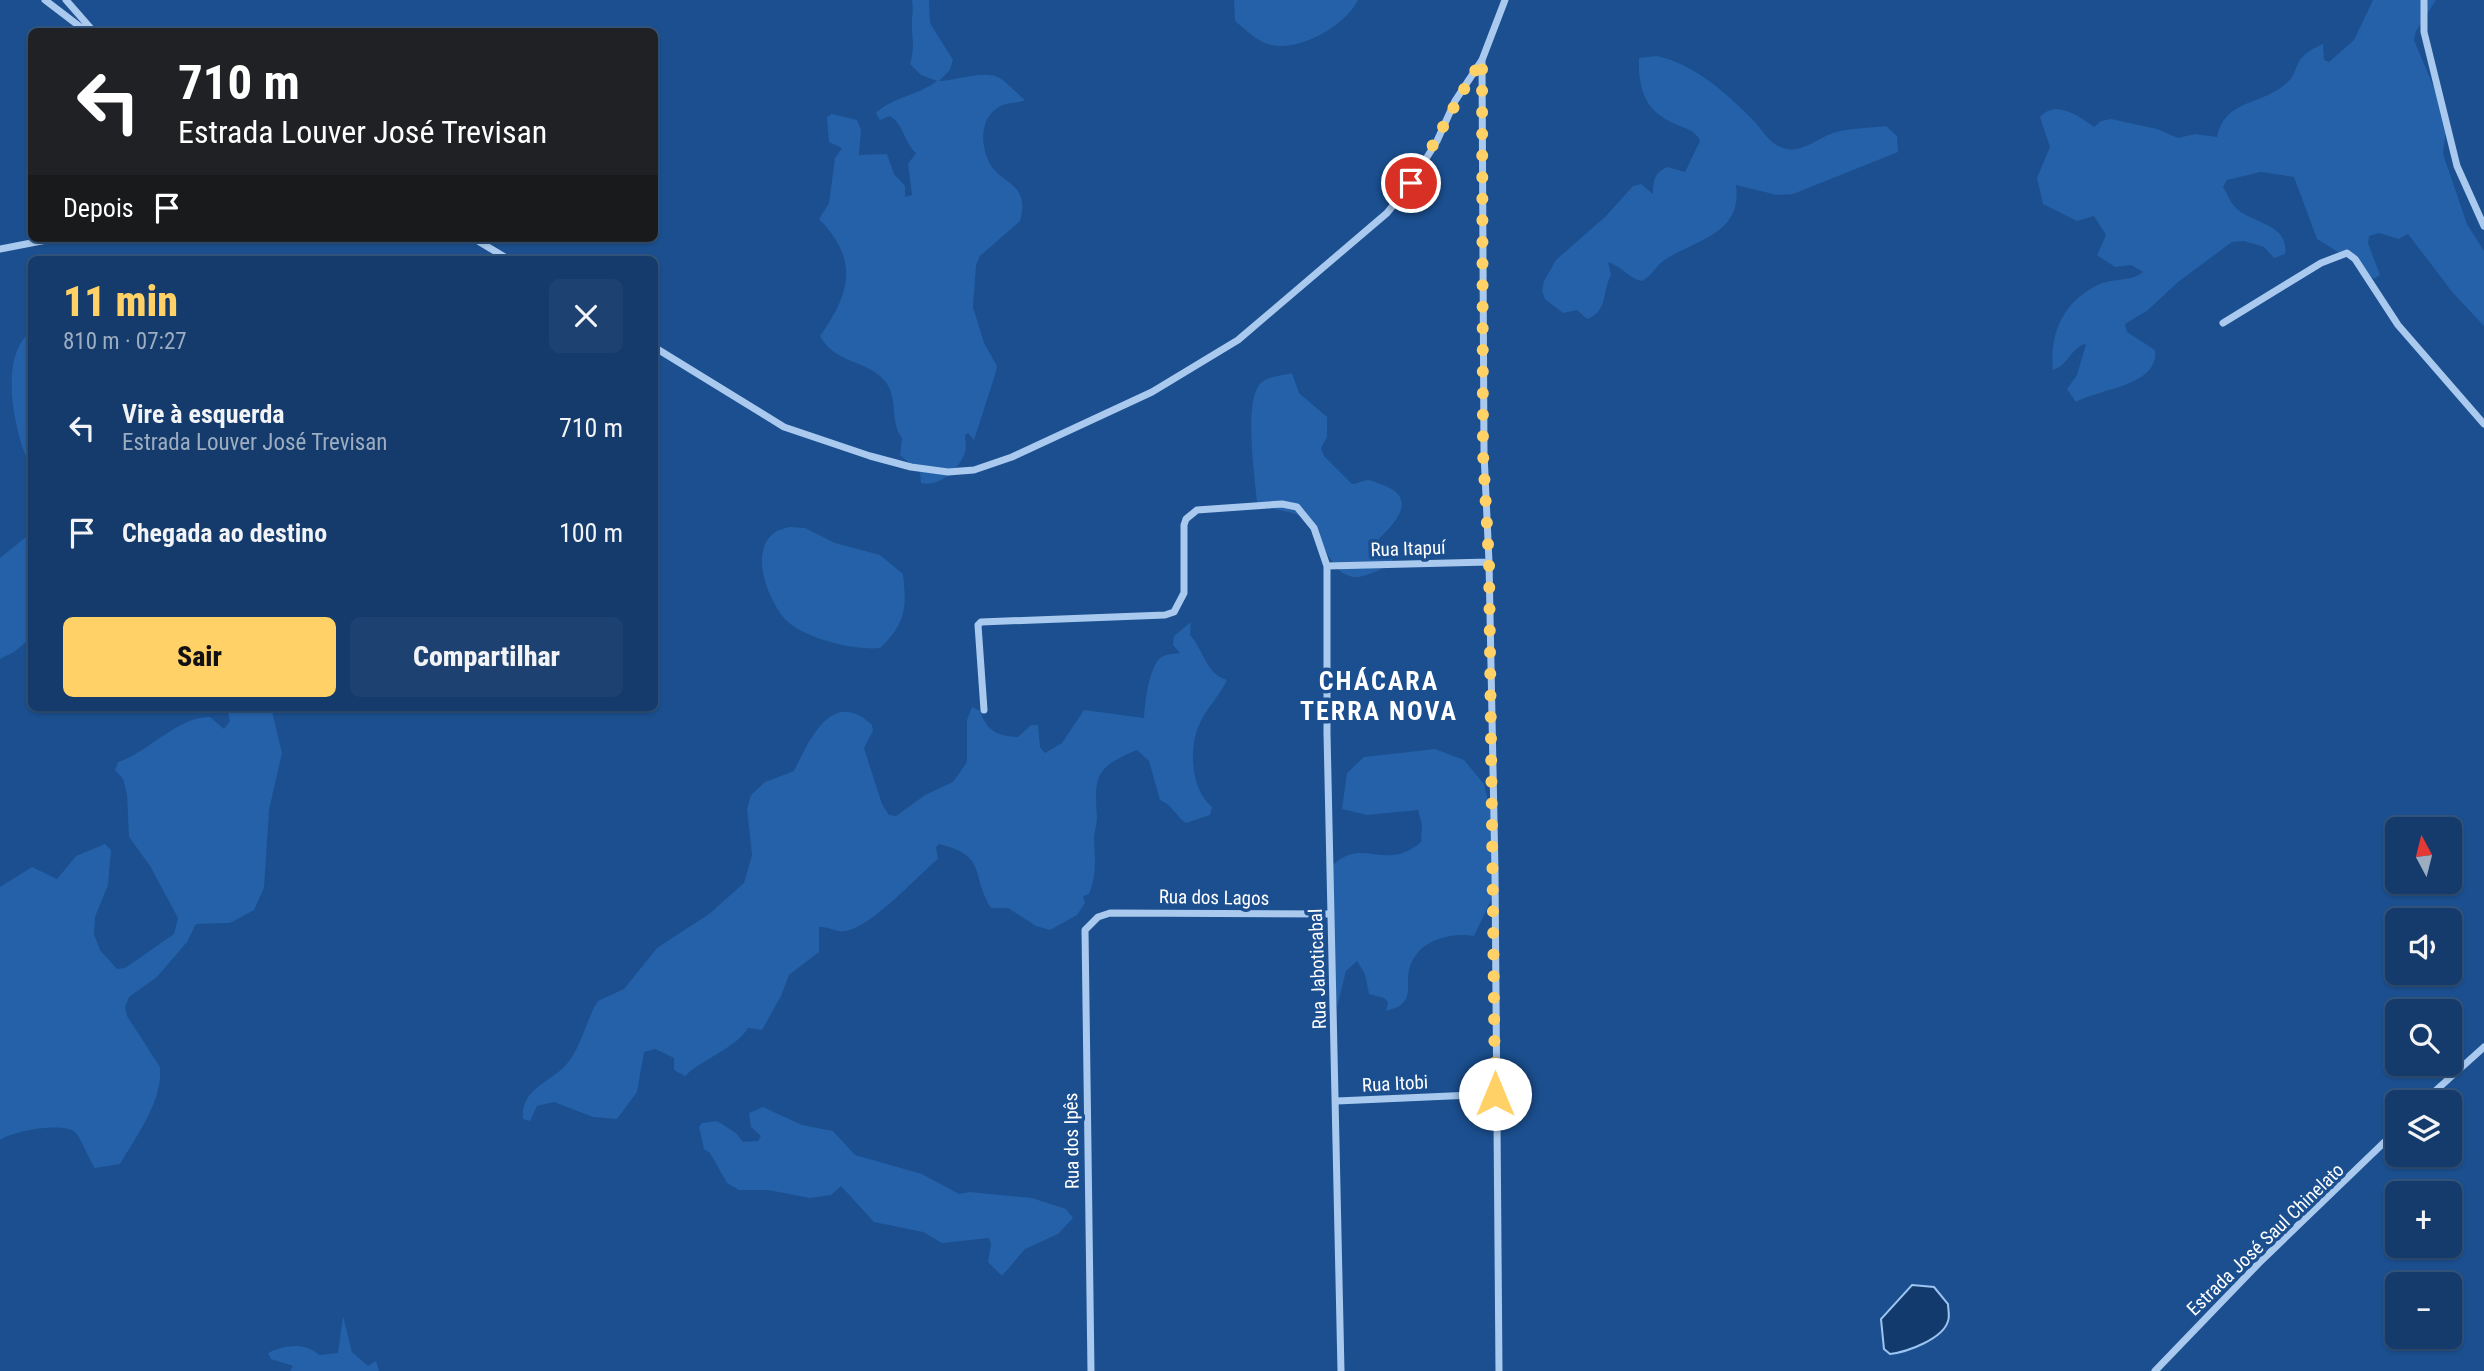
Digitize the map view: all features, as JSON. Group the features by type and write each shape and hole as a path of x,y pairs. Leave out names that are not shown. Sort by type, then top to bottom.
{"street":[{"path":"45,0 82,28"},
{"path":"66,0 90,28"},
{"path":"658,348 784,427 870,456 911,467 948,472 974,470 1013,457 1152,392 1238,340 1387,214 1411,183 1437,141 1455,101 1482,60 1505,0"},
{"path":"2424,0 2421,17 2457,166 2484,226"},
{"path":"1482,60 1483,453 1489,562 1499,1371"},
{"path":"0,249 36,242"},
{"path":"480,242 504,256"},
{"path":"2223,323 2311,268 2347,253 2355,259 2398,325 2484,424"},
{"name":"Rua Jaboticabal","path":"984,710 978,625 985,620 1165,615 1174,612 1184,593 1184,525 1197,510 1263,504 1297,507 1314,527 1327,566 1340,1371"},
{"name":"Rua Itapuí","path":"1327,566 1489,562"},
{"name":"Rua dos Lagos","path":"1098,917 1141,912 1331,914"},
{"name":"Rua dos Ipês","path":"1091,1371 1084,947 1085,930 1098,917"},
{"path":"2436,1090 2484,1047"},
{"name":"Rua Itobi","path":"1337,1101 1495,1094"},
{"name":"Estrada José Saul Chinelato","path":"2155,1371 2259,1263 2385,1142"}],"shaded area":[{"path":"912,0 929,0 930,23 953,60 950,70 939,81 990,75 1004,81 1025,100 1004,105 990,114 983,135 990,164 1013,186 1022,199 1020,221 980,256 976,265 973,307 984,343 997,366 995,375 974,440 968,433 965,435 966,450 958,465 948,476 928,484 921,483 920,472 900,455 902,438 896,424 889,387 884,380 877,373 833,351 820,336 839,305 846,276 840,248 819,219 829,203 835,158 842,148 829,142 827,117 832,114 857,120 861,130 859,155 887,154 894,174 905,186 905,197 912,195 908,164 916,153 895,120 890,116 880,120 876,113 890,103 937,81 921,75 910,64 913,47"},
{"path":"1234,0 1358,0 1352,10 1333,27 1308,40 1283,46 1261,41 1235,21"},
{"path":"2373,0 2436,0 2416,31 2414,40 2447,119 2443,154 2467,224 2484,251 2484,326 2453,293 2408,234 2399,239 2379,233 2369,236 2368,243 2380,275 2374,279 2353,261 2317,239 2294,177 2261,172 2227,180 2223,187 2233,205 2241,212 2267,225 2281,236 2285,244 2285,254 2274,258 2264,247 2244,241 2232,242 2178,282 2148,310 2125,324 2127,332 2155,350 2154,362 2148,371 2126,385 2076,402 2067,389 2077,375 2086,344 2077,348 2063,365 2053,370 2054,343 2062,319 2068,308 2087,291 2105,282 2133,277 2143,272 2131,265 2115,267 2097,255 2106,235 2094,216 2077,221 2043,204 2037,178 2050,147 2040,117 2053,109 2060,109 2075,114 2094,127 2101,121 2111,119 2157,129 2178,138 2195,134 2217,137 2227,116 2243,105 2283,86 2293,75 2300,60 2312,49 2323,44 2324,60 2329,62 2354,40"},
{"path":"1657,56 1684,65 1708,80 1741,108 1771,141 1781,147 1799,148 1833,133 1886,126 1897,136 1898,152 1793,194 1777,195 1736,185 1733,214 1716,232 1666,259 1642,281 1608,262 1611,275 1598,312 1587,319 1577,310 1563,313 1545,299 1542,291 1544,281 1556,260 1606,216 1633,186 1641,184 1653,194 1655,178 1659,172 1667,167 1685,172 1700,141 1692,132 1663,118 1649,104 1640,79 1639,58"},
{"path":"28,336 28,462 19,437 12,399 13,363 18,348"},
{"path":"1292,373 1299,393 1327,417 1327,437 1321,448 1324,456 1352,484 1371,481 1394,490 1400,497 1402,504 1397,518 1379,539 1381,546 1393,558 1390,566 1358,577 1348,576 1333,563 1317,533 1304,518 1257,502 1252,405 1261,383"},
{"path":"789,527 805,528 835,543 880,555 903,574 903,614 895,631 880,648 829,642 803,632 784,618 767,588 762,563 767,541 775,532"},
{"path":"28,535 28,640 0,659 0,558"},
{"path":"1191,622 1190,635 1214,672 1227,680 1201,721 1194,742 1195,778 1199,789 1212,807 1210,815 1186,823 1160,800 1149,761 1137,750 1113,762 1100,774 1098,782 1092,887 1089,894 1083,896 1085,903 1077,915 1050,930 1036,926 1008,908 991,908 971,860 965,854 939,844 936,847 938,859 869,920 846,931 819,927 819,952 789,975 762,1030 748,1028 736,1041 685,1076 674,1070 674,1058 655,1049 644,1052 637,1092 617,1119 593,1117 554,1102 537,1106 530,1121 523,1119 525,1102 530,1095 569,1062 598,1001 624,989 657,948 709,914 744,883 752,855 747,809 751,795 765,782 794,771 815,732 834,714 845,712 858,715 872,725 873,731 864,748 882,804 889,815 896,816 925,795 953,782 967,762 967,720 972,707 980,711 990,728 1004,735 1018,737 1031,725 1038,725 1040,747 1045,753 1062,743 1084,710 1144,718 1152,671 1163,656 1180,653 1173,645 1174,636"},
{"path":"228,711 272,711 282,753 269,810 264,888 254,910 230,923 196,924 187,942 157,977 129,997 125,1007 127,1016 160,1067 160,1080 148,1117 120,1164 95,1168 79,1137 70,1129 38,1129 15,1133 0,1140 0,887 32,867 57,879 76,856 105,844 111,850 108,885 95,917 94,934 100,950 117,969 125,968 174,934 178,918 150,866 129,837 127,794 123,779 115,770 118,762 141,751 186,722 210,717 224,729 230,721"},
{"path":"1435,749 1464,760 1484,784 1495,830 1494,894 1474,936 1441,938 1430,942 1415,957 1410,967 1407,996 1400,1006 1386,1011 1388,1002 1384,998 1369,994 1365,974 1357,961 1346,971 1337,1007 1330,936 1333,865 1354,854 1396,855 1408,851 1421,842 1422,825 1418,810 1367,815 1342,809 1347,773 1364,757"},
{"path":"763,1107 802,1125 833,1131 855,1155 922,1174 959,1194 970,1192 1032,1198 1066,1209 1073,1218 1058,1234 1025,1249 1002,1276 988,1262 991,1245 989,1238 942,1243 923,1232 874,1222 841,1186 831,1195 810,1198 768,1190 739,1190 727,1183 710,1153 704,1149 699,1127 702,1123 717,1121 736,1133 743,1142 758,1141 761,1136 751,1127 749,1113"},
{"path":"1912,1285 1934,1287 1948,1304 1948,1321 1945,1328 1932,1339 1906,1351 1890,1354 1884,1349 1881,1319"},
{"path":"343,1316 352,1352 368,1366 376,1361 379,1371 290,1371 293,1366 271,1359 268,1353 287,1347 307,1348 319,1355 338,1353"}],"district":[{"name":"CHÁCARA TERRA NOVA","path":"1379,696"}],"route":[{"path":"1411,183 1437,141 1455,101 1482,60 1480,144 1483,453 1489,562 1495,872 1495,1094"}]}
